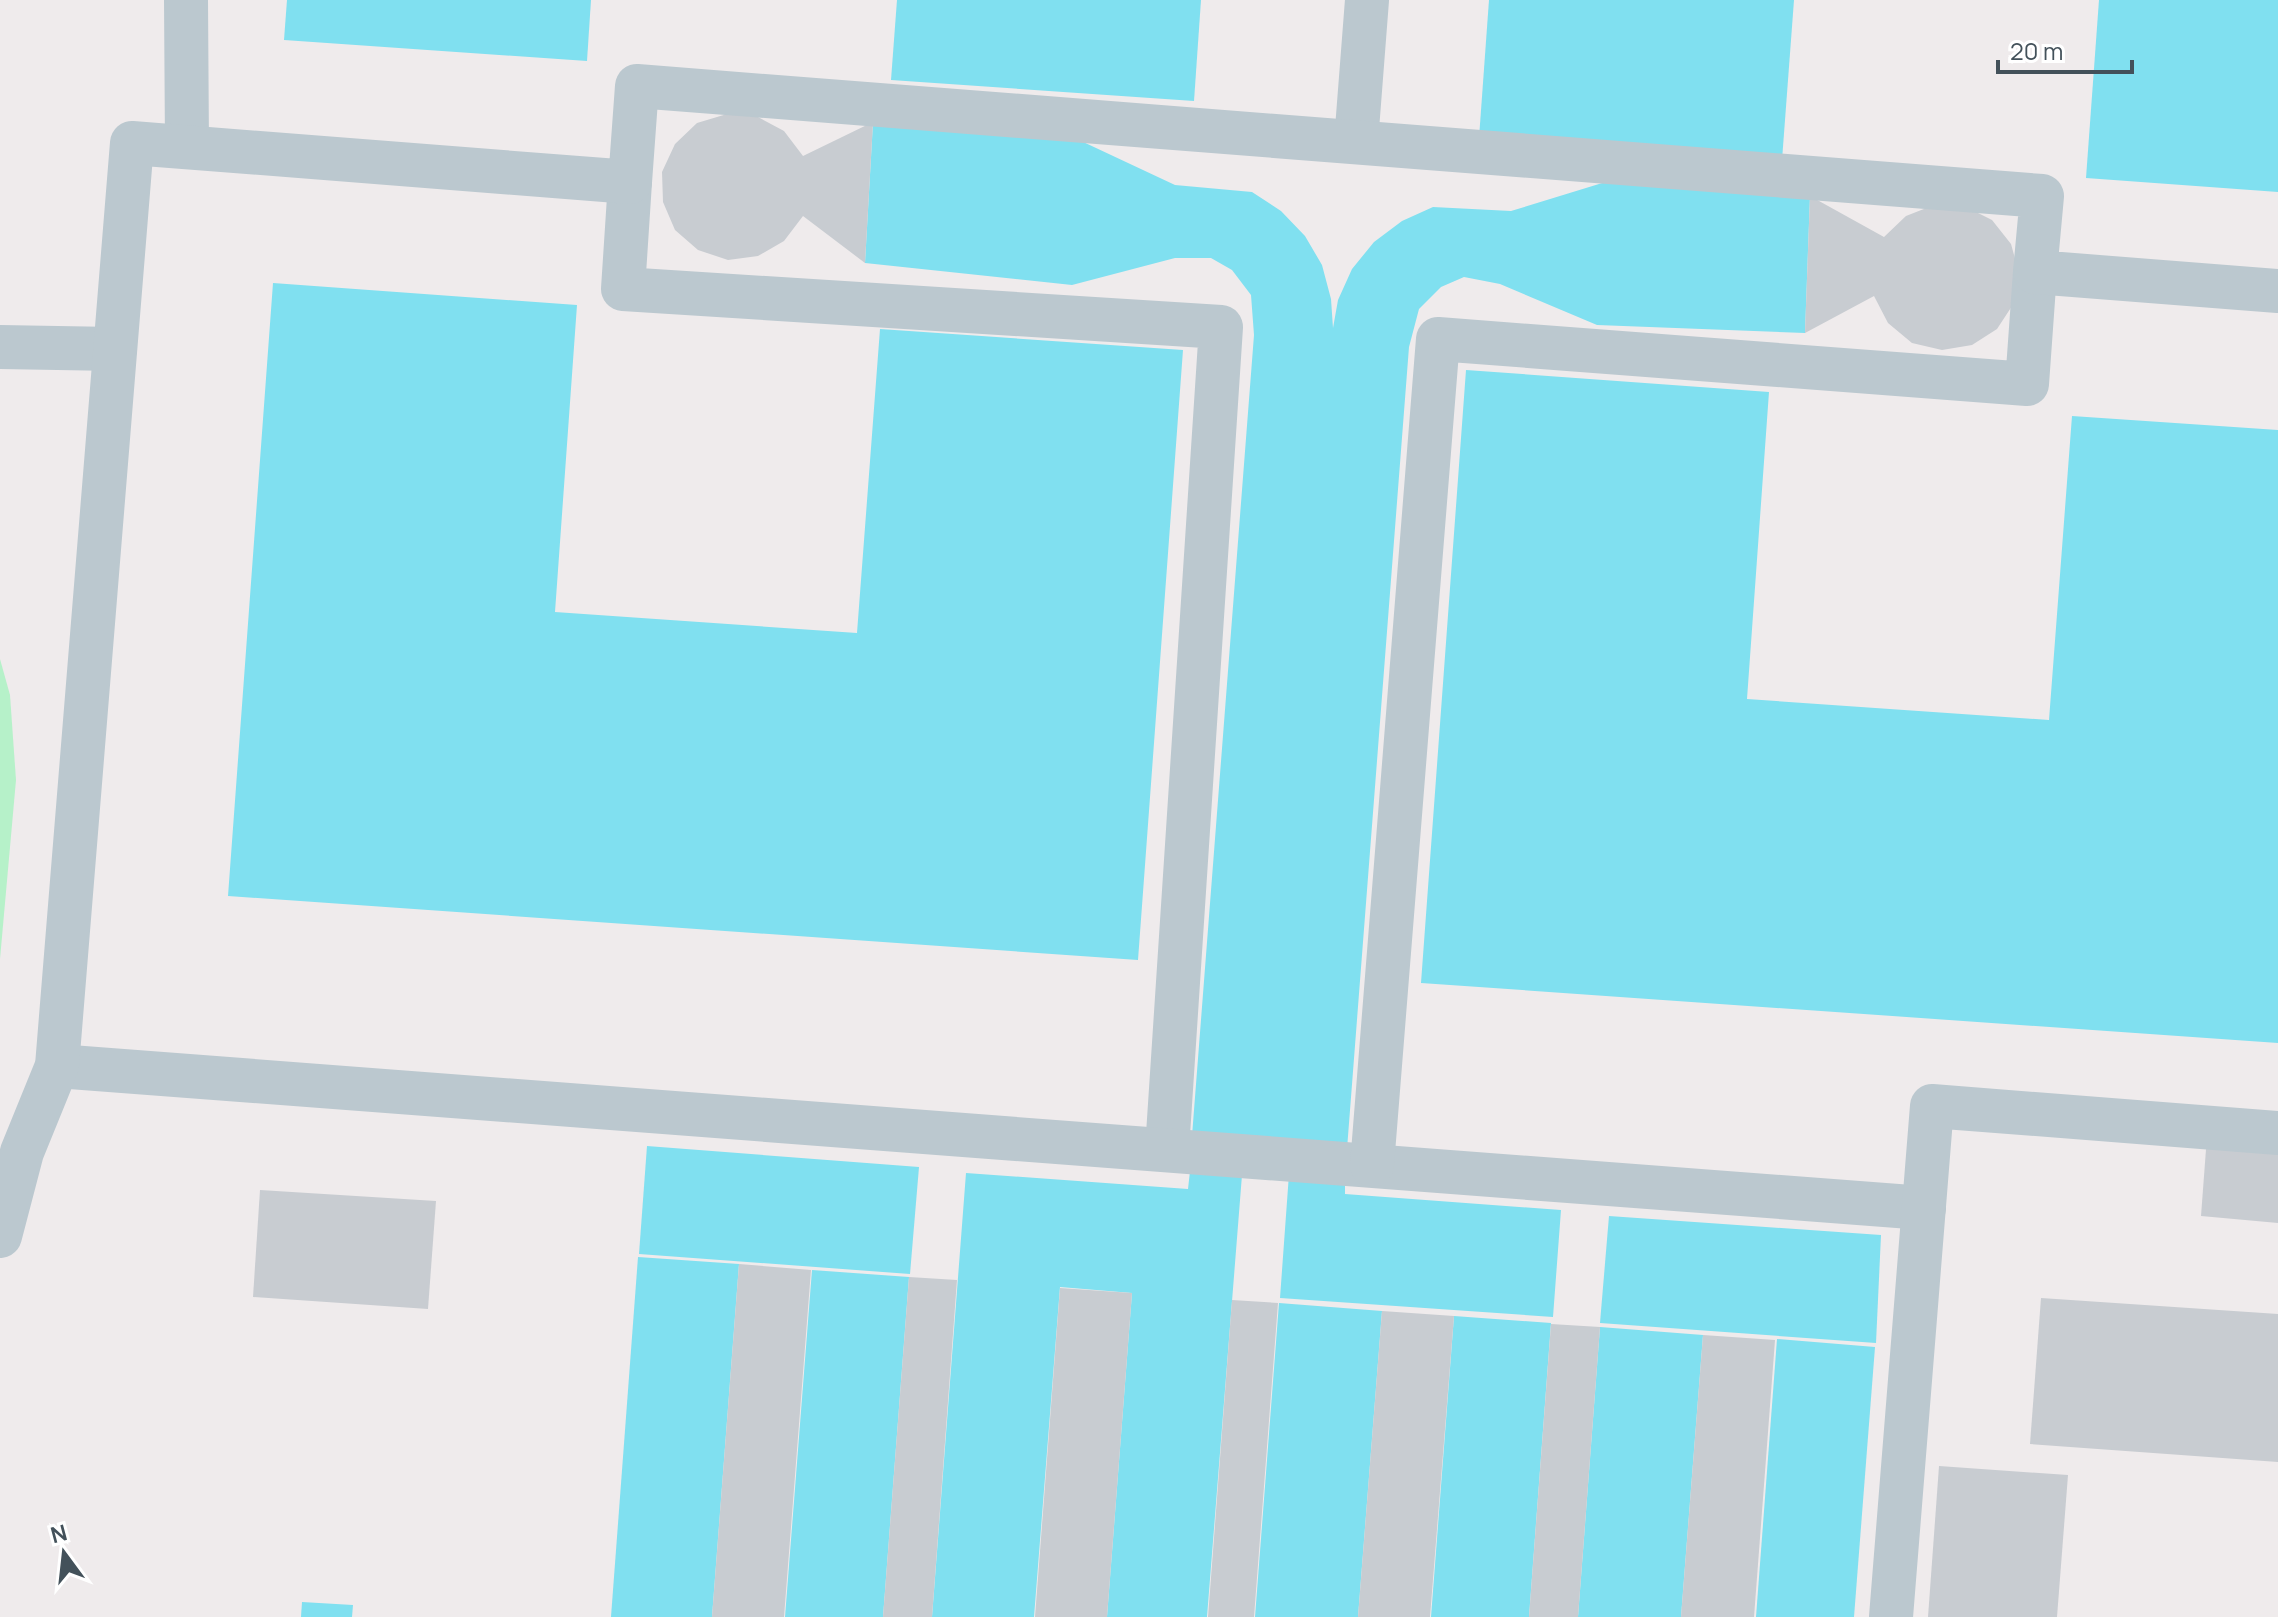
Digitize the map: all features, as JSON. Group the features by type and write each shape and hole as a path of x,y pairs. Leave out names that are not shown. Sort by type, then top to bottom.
{"lane":[{"path":"186,0 187,147"},
{"path":"1356,142 1367,0"},
{"path":"1167,1150 1221,327 623,289 637,86 2042,196 2027,384 1438,339 1372,1165"},
{"path":"0,1236 22,1152 57,1066 132,143 630,182"},
{"path":"2035,272 2278,291"},
{"path":"0,347 115,349"},
{"path":"57,1066 1924,1208"},
{"path":"1891,1617 1932,1106 2278,1133"}],"green space":[{"path":"0,659 10,695 16,780 0,959"}],"water":[{"path":"287,0 591,0 587,61 284,40"},
{"path":"897,0 1201,0 1194,101 891,80"},
{"path":"1489,0 1794,0 1782,160 1479,138"},
{"path":"2099,0 2278,0 2278,192 2086,178"},
{"path":"873,122 1079,140 1175,185 1252,192 1281,211 1305,236 1322,265 1331,299 1333,328 1338,300 1352,269 1374,242 1402,221 1433,207 1511,211 1612,180 1810,196 1805,333 1597,325 1500,284 1464,277 1441,287 1419,309 1409,347 1347,1149 1192,1136 1254,335 1251,295 1232,270 1211,258 1175,258 1072,285 865,263"},
{"path":"273,283 577,305 555,612 857,633 880,329 1183,350 1138,960 228,896"},
{"path":"1466,370 1769,392 1747,699 2049,720 2072,416 2278,430 2278,1043 1421,983"},
{"path":"647,1146 919,1167 910,1274 639,1254"},
{"path":"1190,1171 1242,1175 1207,1617 1107,1617 1132,1293 1060,1287 1034,1617 932,1617 966,1173 1188,1189"},
{"path":"1289,1174 1345,1179 1345,1194 1561,1210 1553,1317 1280,1298"},
{"path":"1609,1216 1881,1235 1876,1343 1600,1323"},
{"path":"638,1257 739,1264 712,1617 611,1617"},
{"path":"812,1270 909,1277 883,1617 785,1617"},
{"path":"1279,1303 1382,1311 1358,1617 1255,1617"},
{"path":"1454,1316 1551,1323 1529,1617 1431,1617"},
{"path":"1600,1327 1703,1335 1681,1617 1578,1617"},
{"path":"1777,1339 1875,1347 1854,1617 1756,1617"},
{"path":"302,1602 353,1605 352,1617 301,1617"}],"building":[{"path":"727,114 758,117 784,131 803,156 873,122 865,263 803,216 784,241 758,256 728,260 698,250 675,230 663,202 662,172 675,144 697,123"},
{"path":"1810,196 1884,237 1906,216 1934,205 1964,206 1992,220 2011,244 2019,273 2014,303 1997,329 1972,345 1942,350 1912,343 1888,323 1874,296 1805,333"},
{"path":"2207,1136 2278,1141 2278,1223 2201,1216"},
{"path":"260,1190 436,1201 428,1309 253,1297"},
{"path":"739,1264 811,1270 784,1617 712,1617"},
{"path":"909,1277 957,1280 932,1617 883,1617"},
{"path":"1060,1288 1132,1293 1107,1617 1035,1617"},
{"path":"2041,1298 2278,1314 2278,1462 2030,1444"},
{"path":"1232,1300 1278,1303 1254,1617 1208,1617"},
{"path":"1382,1311 1454,1316 1430,1617 1358,1617"},
{"path":"1551,1324 1600,1327 1578,1617 1529,1617"},
{"path":"1703,1335 1775,1340 1754,1617 1681,1617"},
{"path":"1939,1466 2068,1475 2057,1617 1928,1617"}]}
